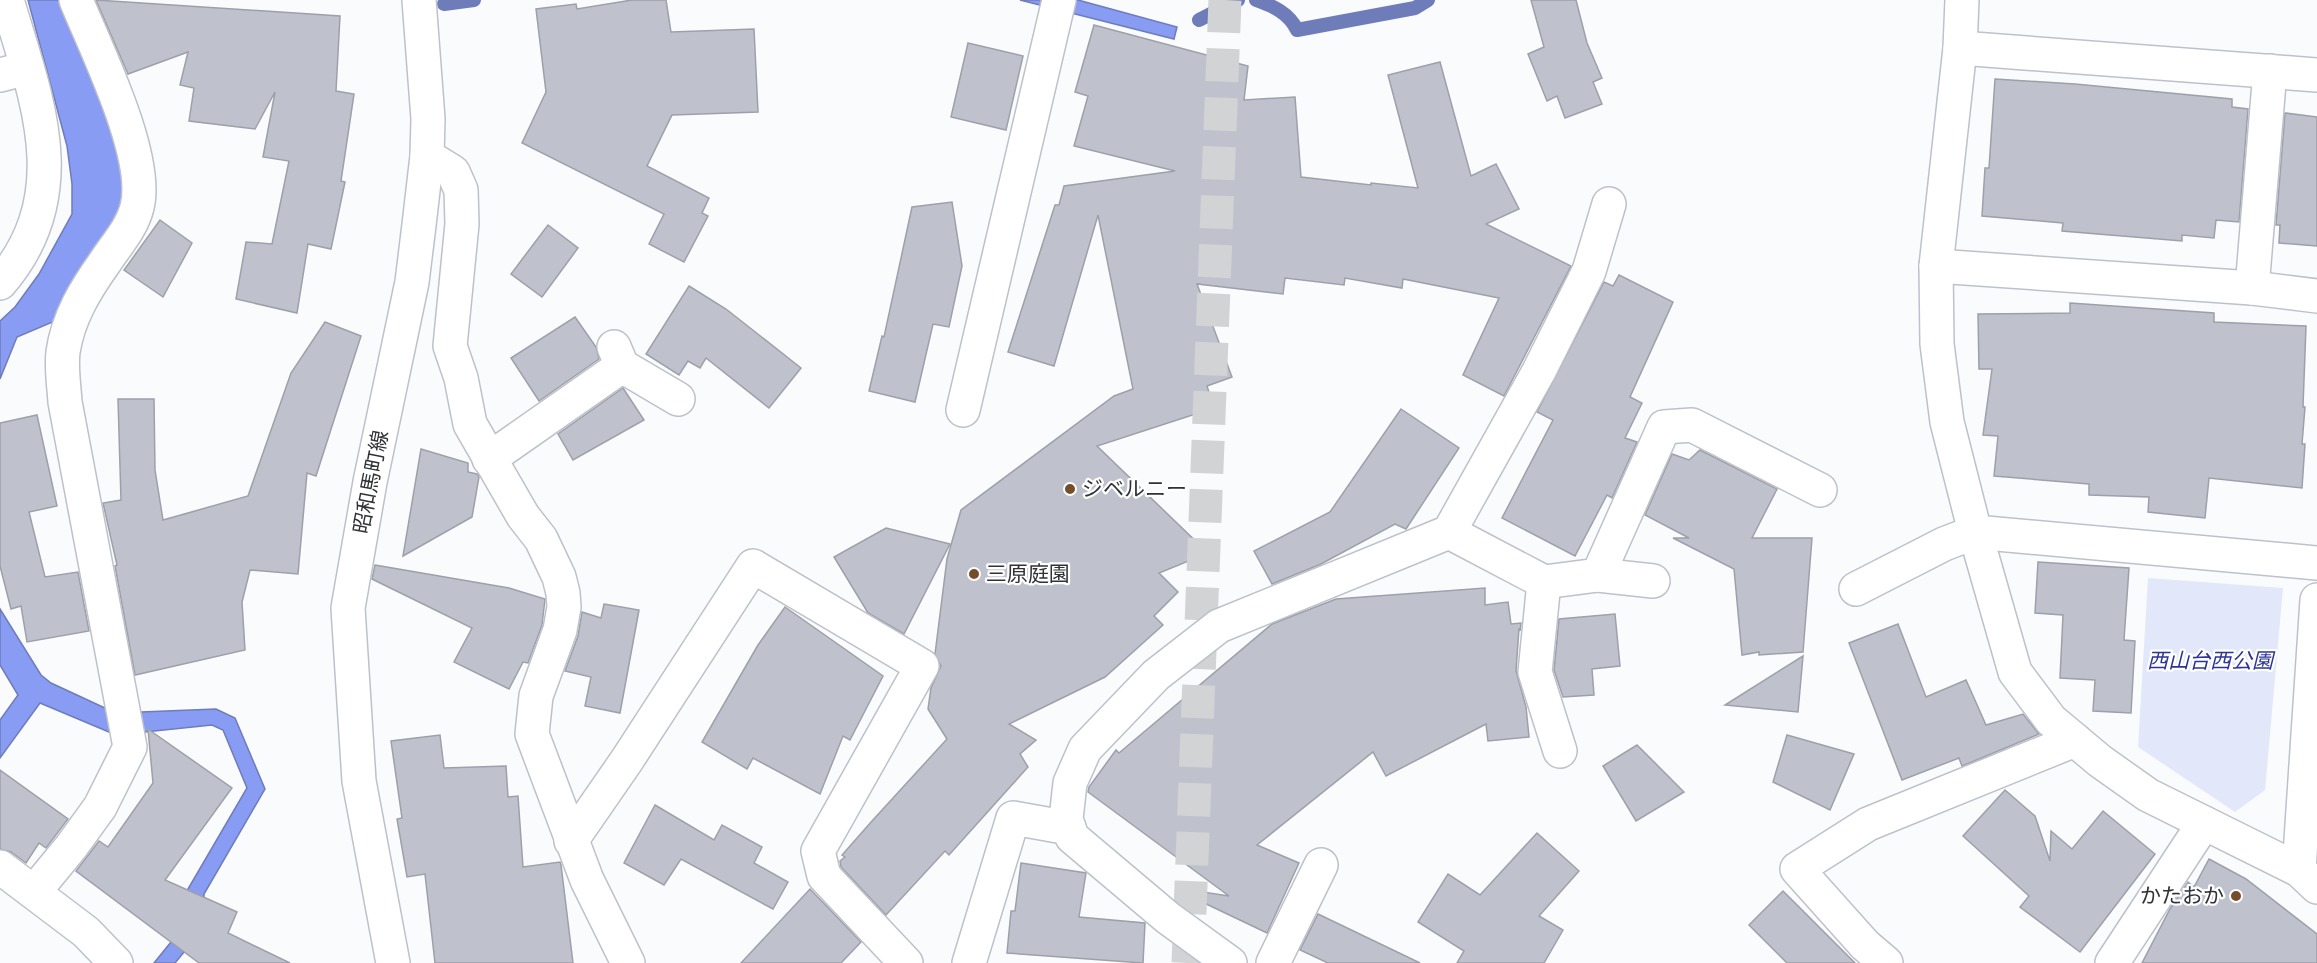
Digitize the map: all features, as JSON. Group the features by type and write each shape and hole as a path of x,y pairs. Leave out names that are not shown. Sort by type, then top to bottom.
{"street":[{"path":"0,283 32,232 46,176 40,119 14,72 7,0"},
{"path":"34,891 71,847 100,807 130,747 65,402 62,354 71,317 91,282 125,234 137,207 138,160 113,90 76,0"},
{"name":"昭和馬町線","path":"393,963 358,781 348,608 370,482 412,282 427,156 428,119 419,0"},
{"path":"963,410 1059,0"},
{"path":"1962,0 1960,48 1936,266 1937,344 1947,422 1975,532 2015,672 2051,720 2100,761 2148,795 2311,876 2317,600"},
{"path":"1960,48 2317,75"},
{"path":"2252,288 2270,71"},
{"path":"427,156 453,172 461,190 462,224 450,346 461,378 470,424 523,516 541,539 559,577 563,593 564,607 560,630 536,696 532,734 587,880 628,963"},
{"path":"1230,963 1159,910 1072,837 1066,819 1070,783 1085,749 1156,675 1219,626 1449,532 1539,371 1589,271 1609,204"},
{"path":"1936,266 2252,288 2317,296"},
{"path":"489,459 617,356 678,399"},
{"path":"1598,575 1664,427 1692,425 1820,489"},
{"path":"1449,532 1544,582 1598,575 1653,581"},
{"path":"1856,589 1944,544 1975,532 2317,563"},
{"path":"571,841 627,760 753,566 922,666 819,851 824,876 906,963"},
{"path":"1544,582 1535,672 1560,751"},
{"path":"1886,963 1865,945 1797,869 1868,824 2075,740"},
{"path":"969,963 1013,818 1068,828"},
{"path":"2112,963 2204,823"},
{"path":"1273,963 1321,865"},
{"path":"0,867 86,932 116,963"}],"green space":[{"name":"西山台西公園","path":"2148,578 2283,588 2265,790 2235,812 2138,747"}],"water":[{"path":"28,0 65,0 118,140 127,184 115,227 55,321 17,337 0,379 0,321 15,307 39,274 72,214 72,184 67,146"},
{"path":"1020,0 1078,0 1177,27 1174,39"},
{"path":"0,609 41,675 51,683 107,709 141,712 216,709 235,718 265,789 204,894 204,915 184,952 175,963 154,963 171,942 188,911 188,889 247,788 223,730 212,725 116,735 40,703 0,758 0,720 18,695 0,665"}],"building":[{"path":"96,0 340,16 336,91 354,94 341,181 345,182 331,249 308,244 297,313 236,299 246,242 272,244 289,161 263,157 275,92 255,129 189,121 194,88 180,85 188,52 128,74"},
{"path":"632,0 666,0 671,32 754,29 758,112 672,115 647,166 709,198 702,213 708,216 684,262 649,244 664,214 522,143 546,92 536,9 576,4 577,9"},
{"path":"1531,0 1576,0 1587,43 1602,78 1593,82 1602,104 1565,118 1557,96 1547,101 1528,54 1544,47"},
{"path":"1094,25 1248,66 1244,100 1295,97 1301,177 1371,185 1371,183 1418,188 1388,75 1440,62 1471,176 1496,164 1519,209 1486,224 1571,266 1504,396 1463,375 1499,298 1403,279 1402,288 1345,278 1344,285 1285,278 1283,294 1197,284 1232,377 1207,386 1214,408 1097,446 1208,553 1159,573 1178,592 1154,616 1163,625 1105,677 1009,724 1036,740 1020,754 1028,767 949,855 945,851 886,915 841,867 840,861 845,857 842,855 947,739 928,709 931,688 941,666 935,654 947,559 961,510 1114,396 1133,389 1098,215 1054,366 1008,352 1055,205 1059,205 1064,186 1175,171 1074,146 1088,96 1075,92"},
{"path":"968,43 1023,56 1006,130 951,117"},
{"path":"1995,79 2232,99 2232,107 2248,109 2239,222 2216,220 2214,238 2182,235 2182,241 2062,231 2063,223 1982,216 1985,168 1989,168"},
{"path":"2285,113 2317,117 2317,246 2279,243 2280,225 2276,225"},
{"path":"952,202 962,266 949,327 933,324 915,402 869,391 882,336 884,337 912,207"},
{"path":"160,220 192,243 163,297 124,270"},
{"path":"548,225 578,248 542,297 511,274"},
{"path":"1619,275 1673,302 1630,397 1642,403 1625,438 1637,442 1612,498 1607,495 1575,556 1502,518 1553,420 1537,412 1604,282 1613,286"},
{"path":"689,286 726,309 801,368 769,408 706,358 700,368 688,361 679,375 646,354"},
{"path":"2070,303 2214,313 2214,322 2306,326 2302,444 2305,444 2302,488 2209,478 2205,518 2148,512 2149,497 2089,495 2089,484 1994,476 1998,436 1983,435 1992,369 1979,369 1978,314 2070,313"},
{"path":"575,317 596,347 599,359 539,401 511,358"},
{"path":"325,322 361,336 316,476 307,473 298,574 250,570 242,602 245,650 135,675 115,566 117,565 103,503 121,500 118,399 154,399 155,470 163,520 248,496 291,373"},
{"path":"623,388 644,420 573,460 558,434"},
{"path":"1401,409 1459,448 1406,529 1395,524 1321,564 1272,584 1254,551 1330,512"},
{"path":"37,415 57,506 29,512 45,577 78,572 89,631 27,642 21,606 11,609 0,566 0,423"},
{"path":"421,449 468,463 468,472 477,474 479,477 472,517 403,556"},
{"path":"1700,450 1777,489 1752,538 1812,538 1803,652 1759,655 1759,652 1742,655 1734,569 1673,538 1689,538 1645,515 1672,454 1689,460"},
{"path":"886,528 950,544 904,634 868,613 834,557"},
{"path":"2038,562 2129,568 2124,640 2135,641 2131,713 2093,711 2095,680 2060,678 2063,615 2035,613"},
{"path":"375,565 509,588 545,599 542,625 528,663 523,662 509,689 454,662 472,628 372,579"},
{"path":"1485,588 1485,605 1508,602 1511,624 1521,623 1516,671 1526,707 1529,737 1488,741 1486,724 1386,776 1373,752 1257,845 1299,863 1267,933 1200,901 1203,892 1229,896 1088,792 1089,787 1116,750 1119,753 1272,624 1336,599"},
{"path":"604,604 639,610 620,713 585,706 591,677 565,671 578,636 582,612 601,618"},
{"path":"785,607 883,676 850,740 843,736 820,794 753,758 747,769 702,742 758,645"},
{"path":"1615,614 1620,666 1592,669 1594,695 1563,697 1554,670 1559,619"},
{"path":"1898,624 1926,697 1966,680 1986,725 2023,714 2039,734 1962,766 1959,758 1902,780 1849,643"},
{"path":"1803,656 1798,712 1725,705"},
{"path":"148,729 232,788 165,880 237,912 228,933 290,963 199,963 76,871 99,841 108,847 153,783"},
{"path":"440,735 444,768 506,766 508,797 518,796 523,867 560,862 573,963 435,963 425,874 407,877 397,819 402,818 391,741"},
{"path":"1787,735 1854,754 1830,810 1773,782"},
{"path":"1637,745 1684,792 1636,821 1603,766"},
{"path":"0,770 68,819 46,848 39,843 26,863 11,852 0,849"},
{"path":"2005,790 2035,816 2050,861 2051,831 2072,849 2103,811 2155,854 2080,952 2020,907 2029,896 1963,836"},
{"path":"655,805 714,840 722,825 762,847 754,863 788,882 773,909 681,859 664,885 624,863"},
{"path":"1537,833 1579,871 1539,916 1563,930 1544,963 1457,963 1464,951 1418,922 1448,874 1480,895"},
{"path":"2209,859 2246,879 2317,934 2317,963 2142,963 2170,909 2188,882 2194,887"},
{"path":"1021,863 1086,873 1079,917 1145,923 1143,963 1007,953 1011,911 1015,911"},
{"path":"810,889 861,942 841,963 741,963"},
{"path":"1783,891 1855,963 1787,963 1749,925"},
{"path":"1318,914 1420,963 1328,963 1300,950"}],"waterway":[{"path":"444,4 474,0"},
{"path":"1199,20 1238,0"},
{"path":"1256,0 1285,15 1297,30 1415,8 1428,0"}],"tunnel":[{"path":"1188,963 1225,0"}],"place":[{"name":"ジベルニー","path":"1070,489"},
{"name":"三原庭園","path":"974,574"},
{"name":"かたおか","path":"2236,896"}]}
